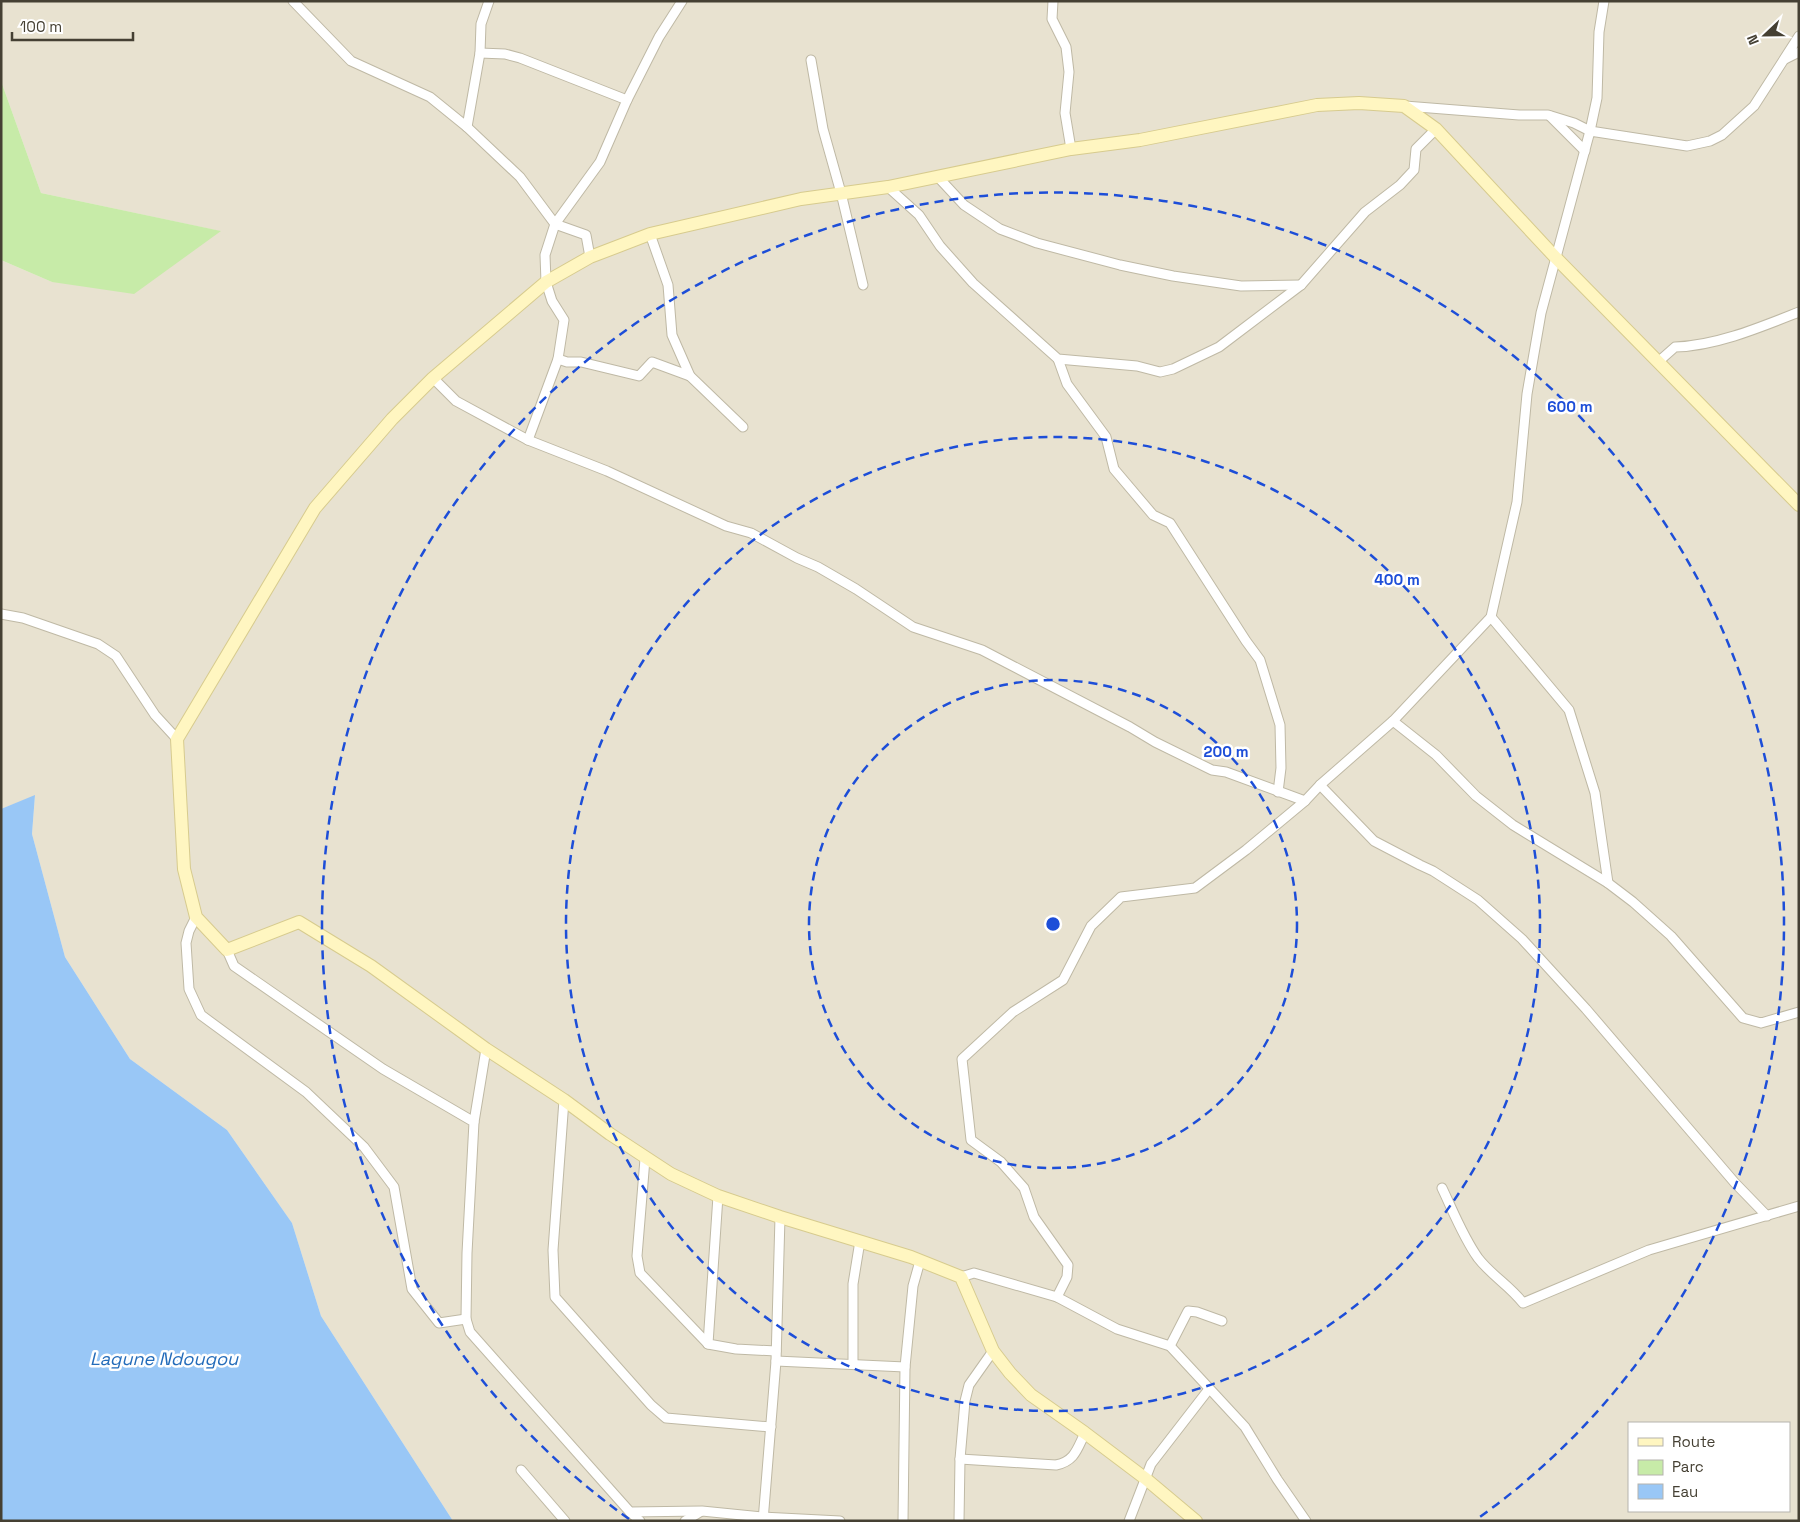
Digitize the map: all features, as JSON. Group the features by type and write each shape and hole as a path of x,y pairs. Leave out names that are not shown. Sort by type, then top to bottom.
{"street":[{"path":"293,1 351,61 430,97 467,127 520,177 555,224 586,235 590,258"},
{"path":"467,127 480,53 480,24 489,1"},
{"path":"528,440 558,359 564,320 552,301 546,282 544,255 555,224 600,162 627,100 659,37 682,1"},
{"path":"1053,1 1052,19 1066,47 1069,72 1066,114 1070,149"},
{"path":"1057,1298 1067,1277 1068,1265 1034,1217 1024,1188 1001,1162 971,1140 962,1060 1013,1012 1063,980 1091,926 1121,897 1195,888 1246,850 1305,801 1392,720 1491,617 1517,502 1527,394 1542,313 1585,151 1597,98 1599,32 1604,1"},
{"path":"474,1122 383,1069 234,966 227,950 196,916 184,869 177,739 315,508 392,418 433,378 546,282 590,258 650,234 801,199 888,187 1070,149 1140,140 1317,105 1359,103 1518,115 1548,115 1574,123 1590,131 1687,146 1710,141 1722,135 1754,106 1799,36"},
{"path":"1785,60 1799,52"},
{"path":"480,53 505,54 520,58 627,100"},
{"path":"811,60 823,129 842,193 862,285"},
{"path":"1404,106 1436,129 1556,258 1799,504"},
{"path":"1548,115 1585,151"},
{"path":"1058,359 1137,366 1160,372 1173,369 1219,347 1301,285 1366,212 1400,185 1414,170 1416,149 1436,129"},
{"path":"938,177 964,204 1000,229 1037,243 1120,266 1172,276 1241,286 1301,285"},
{"path":"888,187 918,215 940,246 973,282 1058,359 1067,384 1106,437 1114,469 1152,515 1170,524 1260,660 1280,725 1281,768 1278,792"},
{"path":"650,234 668,285 672,335 690,376 743,427"},
{"path":"1658,362 1675,347 1694,346 1760,327 1799,312"},
{"path":"558,359 567,362 582,362 639,376 652,362 690,376"},
{"path":"433,378 456,401 528,440 607,470 726,526 751,533 848,585 912,627 982,650 1130,727 1155,742 1212,770 1226,772 1305,801"},
{"path":"1,614 23,618 98,644 116,656 155,715 177,739"},
{"path":"1491,617 1568,710 1595,793 1608,883"},
{"path":"1392,720 1436,755 1476,796 1513,825 1608,883 1633,902 1671,936 1743,1018 1761,1022 1799,1012"},
{"path":"1320,785 1374,840 1433,871 1478,900 1522,939 1586,1009 1735,1183 1767,1216"},
{"path":"196,916 186,943 189,989 201,1015 306,1092 364,1147 394,1187 412,1289 439,1324 466,1319"},
{"path":"227,950 299,922 371,966 486,1049 671,1174 718,1196 860,1241 961,1276 974,1273 1057,1298 1117,1329 1170,1346 1245,1427 1306,1521"},
{"path":"486,1049 474,1122 467,1253 466,1319 470,1332 640,1521"},
{"path":"564,1100 553,1250 555,1297 651,1405 666,1418 770,1427"},
{"path":"645,1158 637,1256 640,1273 708,1344 736,1349 776,1351"},
{"path":"1442,1188 1479,1260 1515,1293 1523,1303 1649,1250 1799,1206"},
{"path":"708,1344 718,1196"},
{"path":"763,1519 776,1361 780,1217"},
{"path":"853,1364 853,1284 860,1241"},
{"path":"904,1521 905,1367 913,1286 920,1261"},
{"path":"961,1276 993,1351 1010,1373 1031,1395 1146,1479 1196,1521"},
{"path":"1170,1346 1188,1311 1222,1321"},
{"path":"959,1521 960,1459 965,1401 969,1385 993,1351"},
{"path":"776,1361 905,1367"},
{"path":"1129,1521 1151,1464 1210,1389"},
{"path":"960,1459 1056,1465 1071,1460 1085,1433"},
{"path":"520,1470 565,1521"},
{"path":"630,1512 702,1511 763,1519 840,1521"},
{"path":"685,1521 702,1511"}],"shaded area":[{"path":"1,1 1799,1 1799,1521 453,1521 321,1316 292,1223 227,1130 130,1059 65,957 32,834 35,796 1,809 1,260 52,282 220,231 41,193 1,81"}],"green space":[{"path":"1,81 41,193 221,231 134,294 52,282 1,260"}],"water":[{"name":"Lagune Ndougou","path":"35,795 32,834 65,957 130,1059 227,1130 292,1223 321,1316 453,1521 1,1521 1,809"}]}
